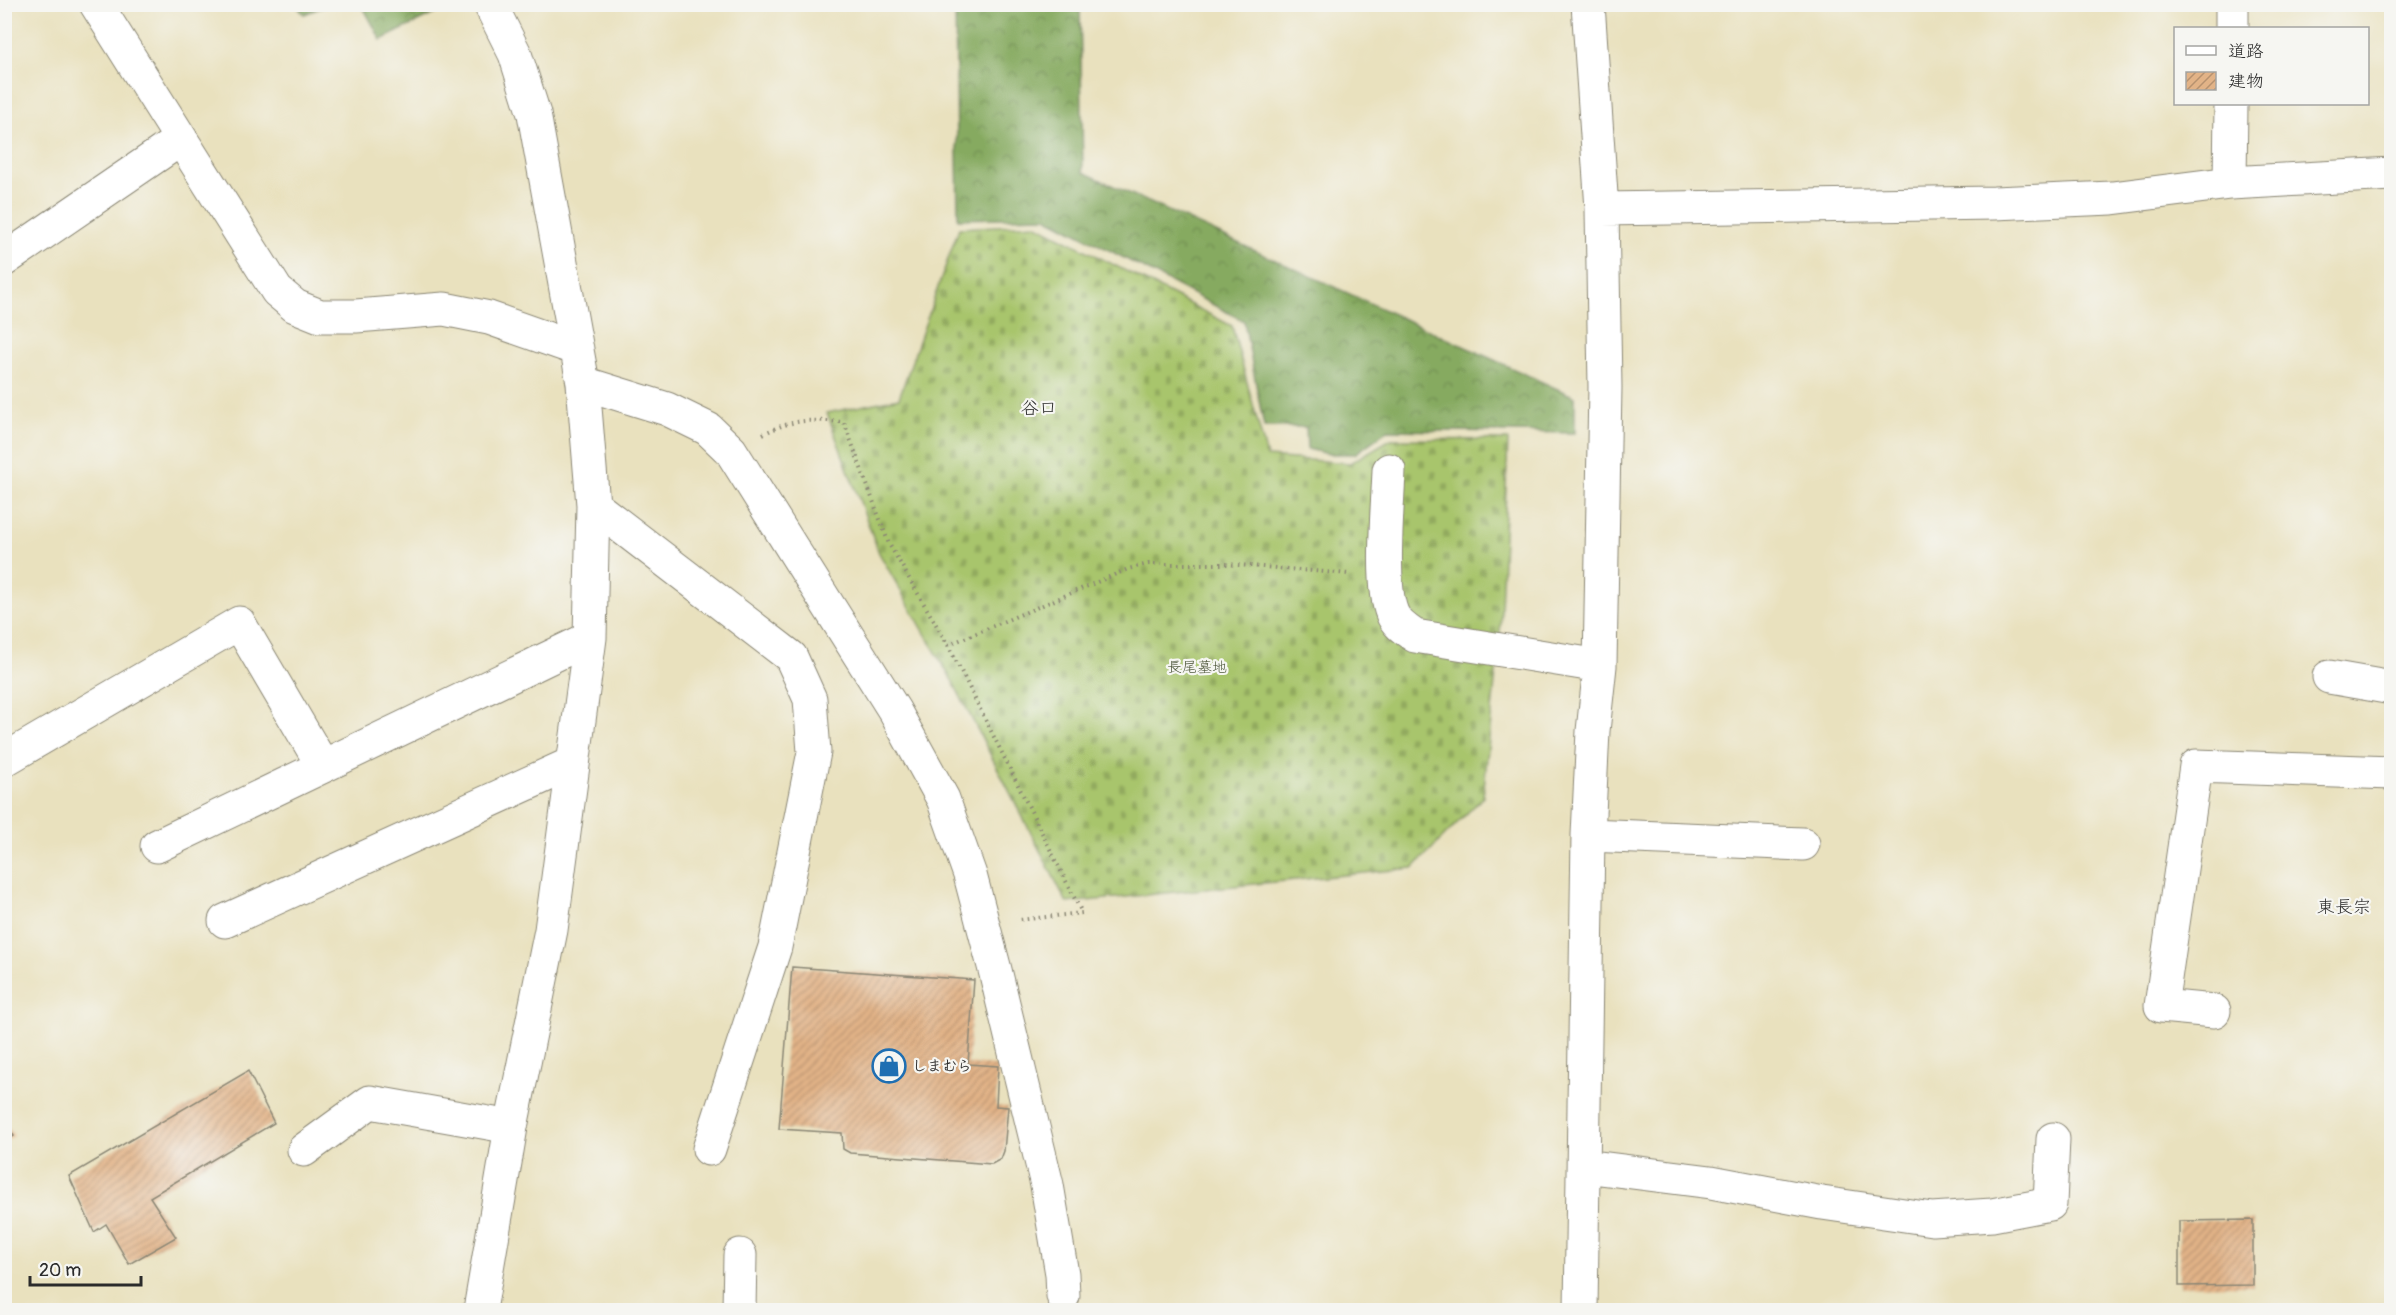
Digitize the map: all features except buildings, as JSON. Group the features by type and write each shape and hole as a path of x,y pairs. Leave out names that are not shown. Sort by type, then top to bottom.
{"street":[{"path":"96,4 277,291 295,306 320,316 356,316 444,309 489,318 577,349"},
{"path":"480,1311 511,1127 551,930 590,638 593,505 583,383 534,114 514,54 490,4"},
{"path":"1581,1311 1588,835 1593,731 1600,666 1605,387 1602,209 1588,4"},
{"path":"2232,4 2232,27"},
{"path":"2230,183 2231,105"},
{"path":"4,260 181,139"},
{"path":"1602,209 2006,203 2112,198 2230,183 2391,174"},
{"path":"583,383 667,409 708,429 731,451 894,710 943,799 970,874 1047,1185 1062,1274 1063,1296"},
{"path":"1389,470 1386,577 1392,613 1401,626 1415,636 1600,666"},
{"path":"593,505 790,657 810,699 814,752 775,947 709,1149"},
{"path":"4,760 239,623 323,766"},
{"path":"157,846 590,638"},
{"path":"2330,677 2391,688"},
{"path":"225,921 573,763"},
{"path":"2214,1011 2161,1006 2196,766 2391,773"},
{"path":"1588,835 1803,844"},
{"path":"304,1150 370,1102 511,1127"},
{"path":"1584,1166 1711,1182 1822,1203 1932,1220 1992,1215 2050,1204 2054,1139"},
{"path":"739,1311 740,1255"}],"path":[{"path":"731,451 784,424 804,420 844,422 889,544 948,645 1082,913 983,924"},
{"path":"948,645 1128,569 1148,564 1226,564 1386,577"}],"green space":[{"path":"296,5 328,5 304,14"},
{"path":"362,5 452,5 381,40"},
{"path":"955,5 1080,5 1083,172 1575,397 1575,433 1388,430 1355,454 1329,454 1307,449 1306,427 1264,427 1244,321 1046,217 958,219"},
{"name":"長尾墓地","path":"1035,224 1232,326 1267,457 1350,463 1391,439 1508,440 1500,634 1483,797 1413,868 1067,903 954,684 879,553 827,413 899,398 959,228"}],"place":[{"name":"しまむら","path":"889,1066"}],"district":[{"name":"谷口","path":"1039,408"},
{"name":"東長宗","path":"2344,907"}]}
